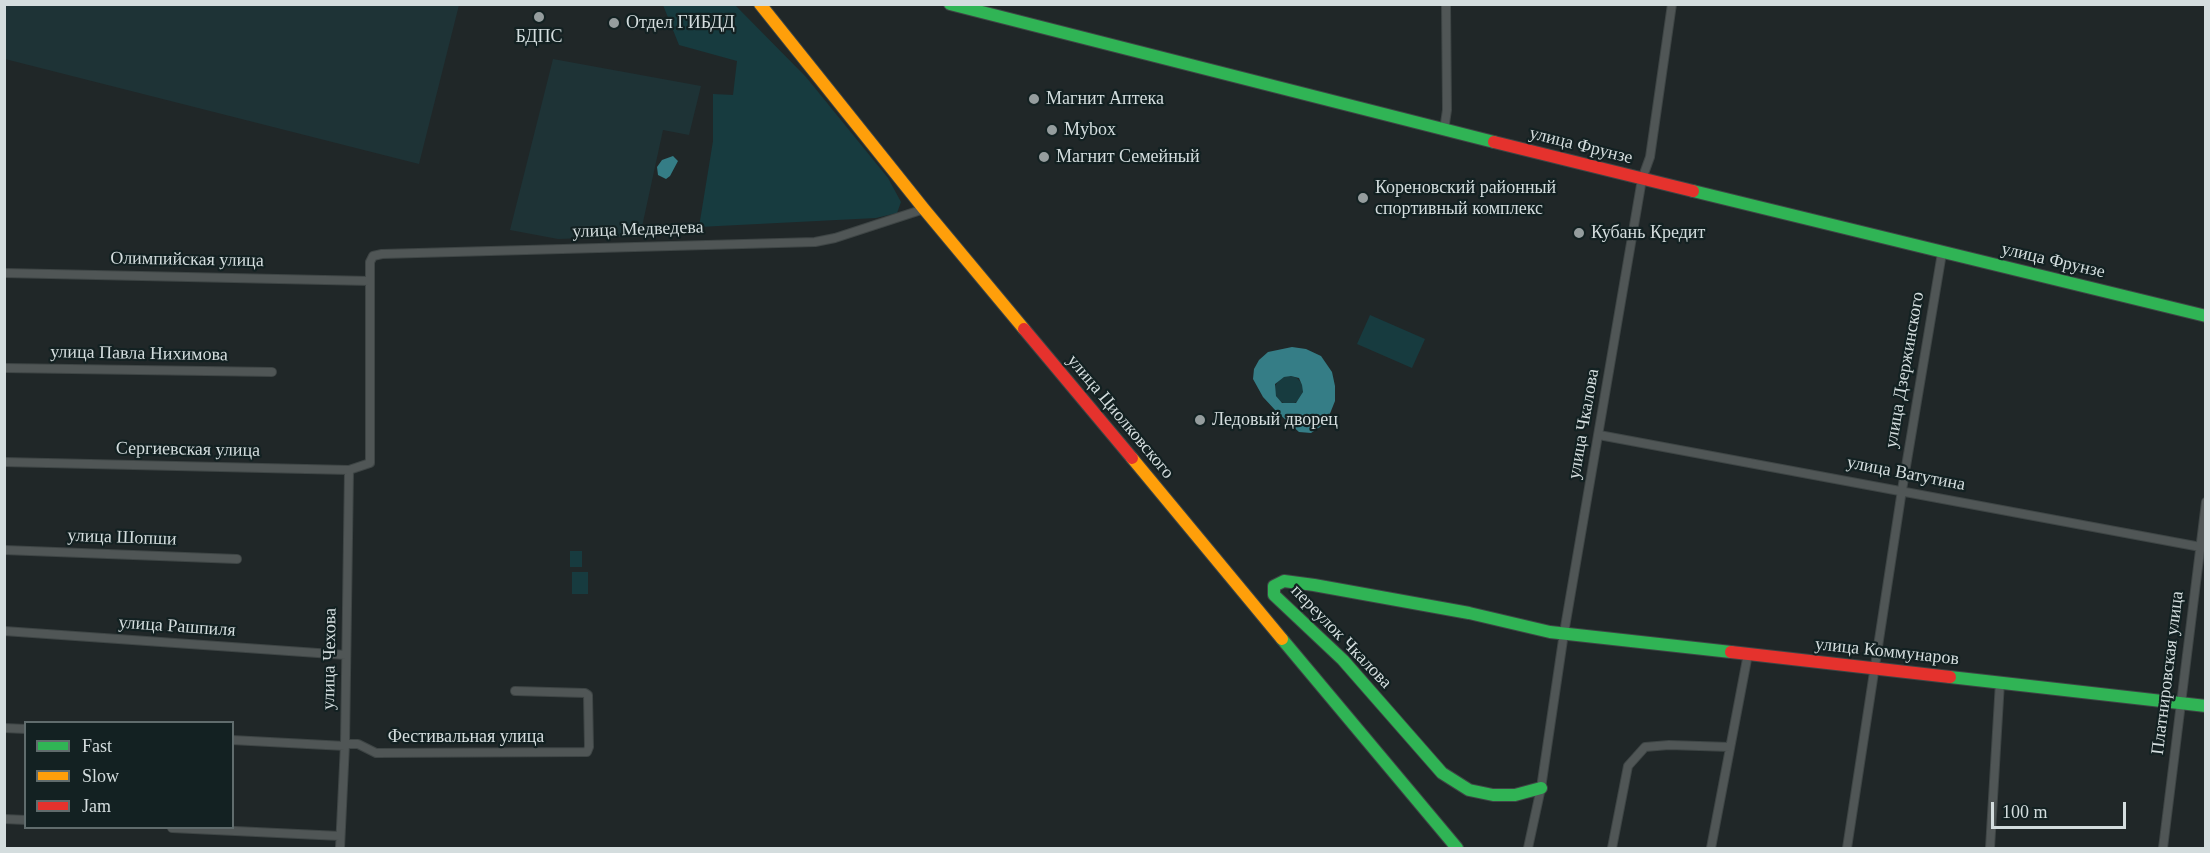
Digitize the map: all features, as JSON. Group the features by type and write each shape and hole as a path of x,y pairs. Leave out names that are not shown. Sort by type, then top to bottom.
{"main road":[{"name":"улица Циолковского","path":"760,4 924,209 1456,849"},
{"name":"улица Фрунзе","path":"950,4 1444,130 2205,316"},
{"name":"переулок Чкалова","path":"1541,788 1515,795 1493,795 1469,790 1442,773 1343,660 1274,594 1274,586 1284,581 1314,585 1451,609 1564,633"},
{"name":"улица Коммунаров","path":"1564,633 2205,706"}],"street":[{"path":"1444,130 1447,91 1446,4"},
{"name":"улица Чкалова","path":"1528,849 1541,788 1564,633 1642,179 1650,157 1672,4"},
{"name":"улица Медведева","path":"370,281 370,262 373,256 382,254 815,242 835,238 924,209"},
{"name":"улица Дзержинского","path":"1847,849 1873,669 1942,253"},
{"name":"Олимпийская улица","path":"4,273 370,281"},
{"name":"Сергиевская улица","path":"4,462 349,470 370,463 370,281"},
{"name":"улица Павла Нихимова","path":"4,368 272,372"},
{"name":"улица Ватутина","path":"1599,435 2203,547"},
{"name":"улица Чехова","path":"340,849 345,745 349,470"},
{"name":"Платнировская улица","path":"2163,849 2203,547 2205,502"},
{"name":"улица Шопши","path":"4,550 237,559"},
{"name":"улица Рашпиля","path":"4,632 346,655"},
{"path":"1711,849 1748,654"},
{"path":"1990,849 2000,682"},
{"name":"Фестивальная улица","path":"234,740 358,744 376,753 587,752 588,695 585,693 515,692"},
{"path":"4,728 24,729"},
{"path":"1612,849 1628,766 1645,747 1669,745 1730,747"},
{"path":"4,819 24,820"},
{"path":"193,829 340,836"}],"shaded area":[{"path":"4,5 459,5 419,164 5,59"},
{"path":"663,5 735,5 806,77 888,178 901,202 897,213 876,218 699,227 713,141 713,94 733,95 737,61 679,45"},
{"path":"553,59 701,86 689,135 663,130 640,236 558,239 510,230"},
{"path":"1370,315 1425,339 1412,368 1357,344"},
{"path":"1289,376 1299,380 1303,390 1299,400 1289,404 1279,400 1275,390 1279,380"},
{"path":"570,551 582,551 582,567 570,567"},
{"path":"572,572 588,572 588,594 572,594"}],"water":[{"path":"673,156 678,161 670,176 666,179 658,175 657,167 662,160"},
{"path":"1292,347 1306,349 1321,356 1332,372 1335,401 1329,416 1320,427 1311,433 1299,432 1276,411 1263,397 1253,379 1254,369 1259,360 1268,352","holes":["1284,377 1299,378 1303,392 1296,403 1282,403 1276,396 1275,384"]}],"traffic: fast":[{"path":"950,4 1494,142"},
{"path":"1693,191 2206,316"},
{"path":"1541,788 1515,795 1493,795 1469,790 1442,773 1343,660 1274,595 1274,586 1284,581 1314,585 1469,613 1550,632 1731,652"},
{"path":"1282,639 1457,848"},
{"path":"1950,677 2206,706"}],"traffic: slow":[{"path":"760,4 924,209 1024,329"},
{"path":"1132,458 1282,639"}],"traffic: jam":[{"path":"1494,142 1693,191"},
{"path":"1024,329 1132,458"},
{"path":"1731,652 1950,677"}],"place":[{"name":"БДПС","path":"539,17"},
{"name":"Отдел ГИБДД","path":"614,23"},
{"name":"Магнит Аптека","path":"1034,99"},
{"name":"Mybox","path":"1052,130"},
{"name":"Магнит Семейный","path":"1044,157"},
{"name":"Кореновский районный спортивный комплекс","path":"1363,198"},
{"name":"Кубань Кредит","path":"1579,233"},
{"name":"Ледовый дворец","path":"1200,420"}]}
